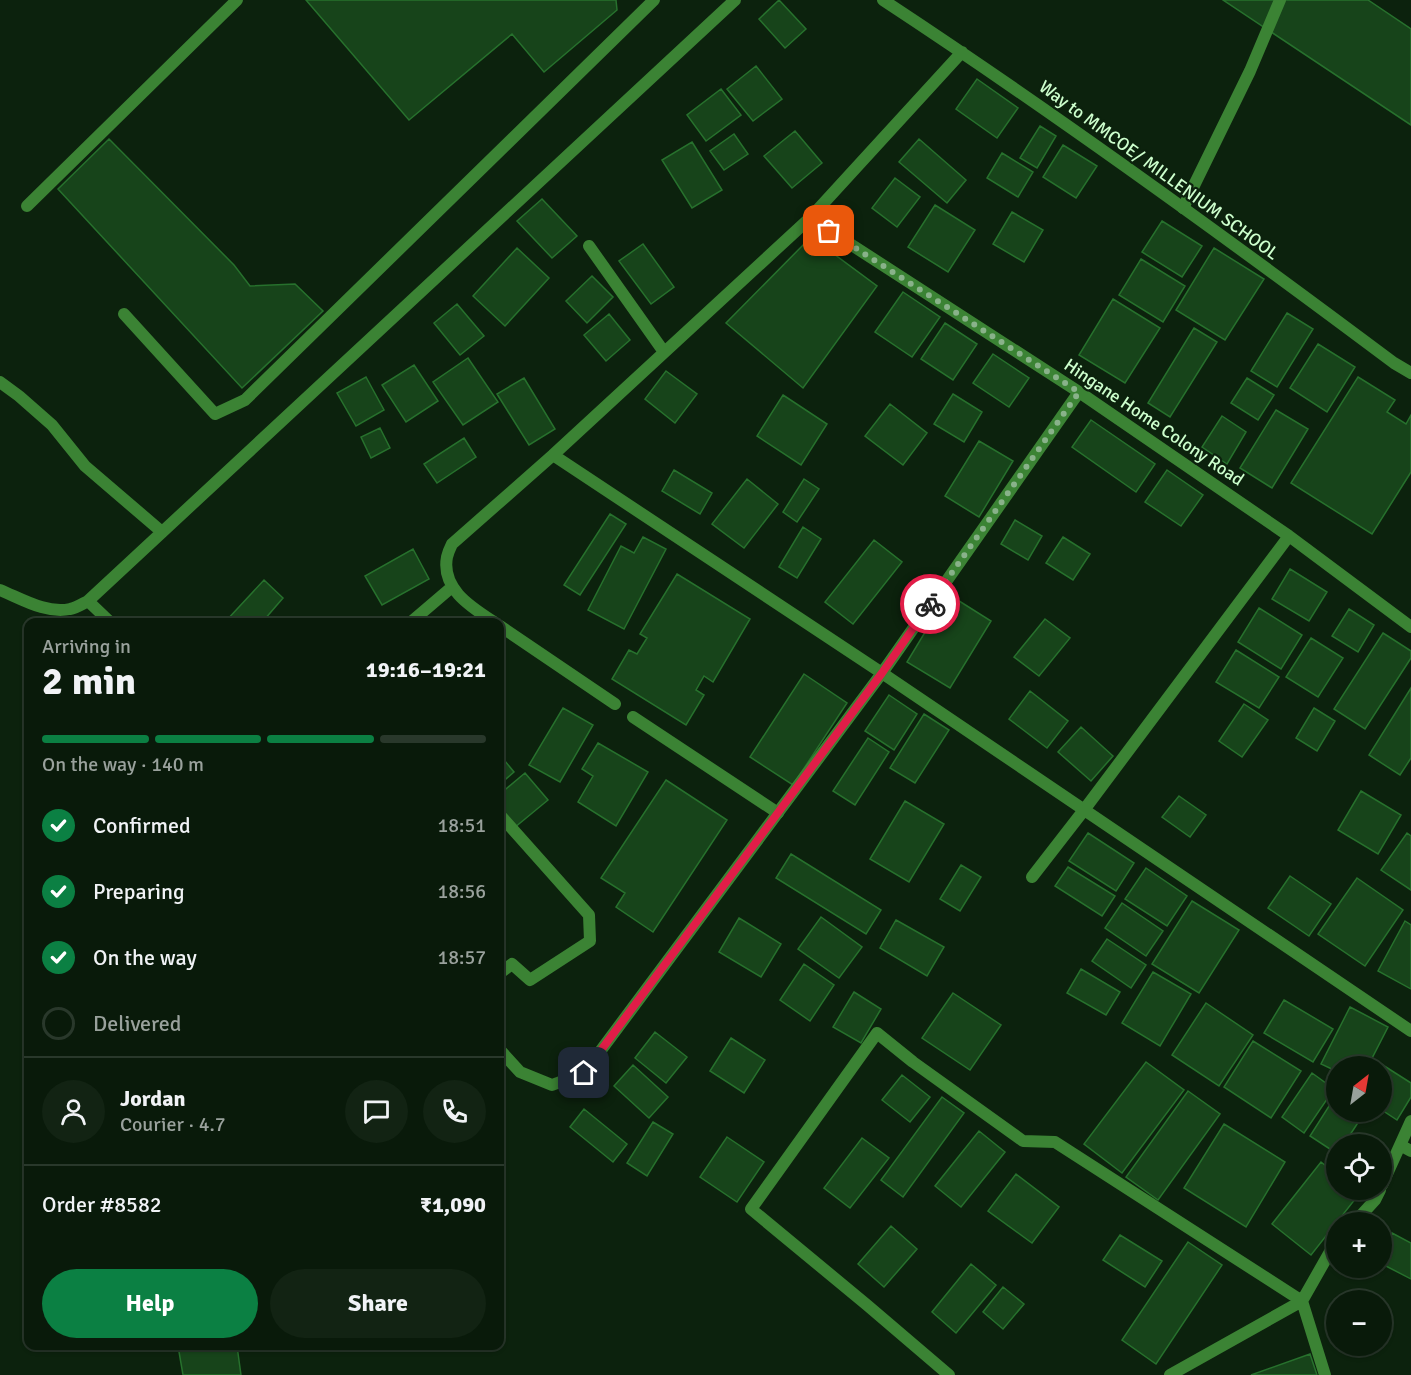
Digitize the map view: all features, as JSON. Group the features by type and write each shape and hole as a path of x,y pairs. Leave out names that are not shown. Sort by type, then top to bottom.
{"street":[{"path":"27,206 237,0"},
{"path":"124,314 215,414 245,400 654,0"},
{"path":"0,590 51,610 72,609 88,601 735,0"},
{"name":"Way to MMCOE/ MILLENIUM SCHOOL","path":"883,0 962,52 1183,208 1394,363 1411,373"},
{"path":"1183,208 1250,71 1280,0"},
{"path":"488,618 467,605 452,587 447,572 447,556 452,544 553,455 810,218 962,52"},
{"name":"Hingane Home Colony Road","path":"810,218 1079,392 1289,536 1411,627"},
{"path":"589,246 664,352"},
{"path":"0,382 52,425 86,466 162,532"},
{"path":"504,1054 520,1072 552,1084 584,1073 882,673 1079,392"},
{"path":"553,455 882,673 1411,1031"},
{"path":"1032,877 1289,536"},
{"path":"416,618 452,587"},
{"path":"88,601 106,618"},
{"path":"504,629 615,704"},
{"path":"633,717 778,813"},
{"path":"504,819 589,915 590,941 531,980 512,964 504,970"},
{"path":"948,1375 750,1209 877,1033 913,1062 1023,1140 1055,1142 1302,1302 1326,1375"},
{"path":"1392,1170 1406,1148 1411,1121"},
{"path":"1364,1212 1375,1200"},
{"path":"1170,1375 1302,1302 1326,1259"}],"building":[{"path":"306,0 616,0 617,10 544,72 512,34 409,120"},
{"path":"779,0 806,29 785,48 759,19"},
{"path":"1223,0 1368,0 1411,29 1411,125"},
{"path":"756,66 782,99 753,121 727,89"},
{"path":"977,79 1018,108 997,138 956,109"},
{"path":"721,89 741,115 706,141 687,115"},
{"path":"1040,126 1056,136 1037,168 1020,158"},
{"path":"795,131 822,163 792,188 764,156"},
{"path":"734,134 748,154 724,170 710,151"},
{"path":"109,139 234,265 250,286 295,284 323,311 242,388 58,189"},
{"path":"919,139 966,180 947,203 899,162"},
{"path":"692,142 722,190 692,208 662,160"},
{"path":"1063,145 1097,166 1076,198 1043,177"},
{"path":"1002,153 1033,172 1018,197 987,178"},
{"path":"895,178 920,197 897,227 872,208"},
{"path":"542,199 577,236 552,258 517,221"},
{"path":"935,205 975,230 948,272 908,247"},
{"path":"1012,212 1043,230 1024,262 993,244"},
{"path":"1162,221 1202,246 1182,277 1142,252"},
{"path":"811,237 877,286 803,388 726,323"},
{"path":"643,244 674,287 651,304 619,261"},
{"path":"517,248 549,278 505,326 473,296"},
{"path":"1214,248 1264,279 1225,340 1176,310"},
{"path":"1141,259 1185,286 1163,322 1119,295"},
{"path":"592,276 613,297 587,323 566,301"},
{"path":"903,292 940,317 912,357 875,332"},
{"path":"1113,299 1160,328 1125,383 1079,355"},
{"path":"457,304 484,336 460,355 434,323"},
{"path":"1287,313 1313,329 1277,387 1251,371"},
{"path":"609,314 630,340 606,361 584,335"},
{"path":"945,323 977,344 953,380 921,359"},
{"path":"1194,328 1217,342 1170,417 1148,403"},
{"path":"1318,344 1355,367 1327,412 1290,388"},
{"path":"993,354 1029,378 1009,407 973,383"},
{"path":"468,358 498,402 463,425 433,382"},
{"path":"414,365 438,401 406,422 382,385"},
{"path":"666,371 697,394 675,423 645,399"},
{"path":"366,377 384,410 356,426 337,393"},
{"path":"1358,377 1395,400 1387,412 1406,424 1411,415 1411,472 1372,534 1291,483"},
{"path":"524,378 555,429 529,445 497,394"},
{"path":"1247,378 1274,395 1258,420 1231,403"},
{"path":"953,394 982,412 964,442 934,424"},
{"path":"783,395 827,424 801,465 757,436"},
{"path":"890,404 927,433 903,465 865,436"},
{"path":"1276,410 1308,429 1272,488 1240,468"},
{"path":"1222,416 1246,432 1227,464 1202,447"},
{"path":"1091,420 1155,464 1136,492 1072,447"},
{"path":"380,428 390,448 371,458 361,437"},
{"path":"464,438 476,457 437,483 424,464"},
{"path":"979,441 1013,461 979,517 945,496"},
{"path":"674,470 712,493 700,514 662,491"},
{"path":"1167,470 1203,495 1181,526 1145,502"},
{"path":"747,479 778,504 744,548 712,524"},
{"path":"804,479 819,489 797,522 783,512"},
{"path":"610,514 626,524 580,595 564,585"},
{"path":"1015,520 1042,536 1028,560 1001,544"},
{"path":"803,527 821,539 797,578 779,567"},
{"path":"643,537 666,549 624,629 588,610 621,546 634,553"},
{"path":"1063,537 1090,554 1073,580 1046,563"},
{"path":"874,540 902,562 853,624 825,602"},
{"path":"413,549 429,579 382,605 365,576"},
{"path":"1290,569 1327,592 1309,621 1272,599"},
{"path":"677,574 750,619 713,682 704,676 696,690 704,695 686,725 612,679 629,650 637,654 647,638 640,634"},
{"path":"264,580 283,598 266,618 229,618"},
{"path":"948,594 991,621 950,688 907,662"},
{"path":"1259,608 1302,635 1281,669 1238,642"},
{"path":"1349,609 1374,625 1358,652 1332,636"},
{"path":"1045,619 1070,638 1039,676 1014,657"},
{"path":"1383,633 1411,651 1411,658 1365,729 1334,709"},
{"path":"1311,638 1343,658 1318,697 1286,677"},
{"path":"1236,650 1279,677 1259,708 1216,682"},
{"path":"804,674 847,703 793,785 750,757"},
{"path":"1411,688 1411,758 1400,775 1369,755"},
{"path":"1030,691 1068,721 1047,748 1009,719"},
{"path":"889,695 917,714 894,750 865,731"},
{"path":"1244,704 1268,720 1242,757 1219,741"},
{"path":"563,708 593,725 560,782 529,765"},
{"path":"1314,708 1335,721 1317,751 1296,738"},
{"path":"924,714 949,730 915,783 890,768"},
{"path":"1081,727 1113,756 1091,781 1058,752"},
{"path":"868,738 889,752 855,805 833,791"},
{"path":"598,743 648,772 616,826 578,802 593,776 582,769"},
{"path":"504,760 514,772 504,781"},
{"path":"525,773 548,800 514,828 504,816 504,791"},
{"path":"666,780 727,820 653,932 616,907 625,893 601,878"},
{"path":"1361,791 1401,815 1378,854 1338,830"},
{"path":"1179,796 1206,815 1190,837 1162,817"},
{"path":"905,801 944,824 909,882 870,859"},
{"path":"1088,833 1134,863 1116,891 1069,861"},
{"path":"1407,833 1411,836 1411,890 1381,870"},
{"path":"791,854 881,910 866,934 776,878"},
{"path":"961,865 981,877 960,911 940,899"},
{"path":"1068,867 1115,896 1102,916 1055,886"},
{"path":"1146,868 1187,896 1167,926 1125,899"},
{"path":"1290,876 1331,904 1309,936 1268,908"},
{"path":"1357,878 1403,910 1365,966 1318,934"},
{"path":"1192,901 1239,930 1199,993 1152,964"},
{"path":"1122,903 1163,931 1146,956 1105,928"},
{"path":"821,917 862,947 839,978 798,949"},
{"path":"739,918 781,944 761,977 719,952"},
{"path":"896,920 944,947 927,976 880,948"},
{"path":"1405,921 1411,925 1411,989 1378,971"},
{"path":"1107,939 1146,965 1131,988 1092,961"},
{"path":"804,964 834,985 810,1021 780,1000"},
{"path":"1081,969 1120,992 1106,1015 1067,993"},
{"path":"1153,972 1191,994 1160,1046 1122,1023"},
{"path":"854,992 881,1009 861,1043 833,1027"},
{"path":"953,993 1001,1025 970,1070 922,1038"},
{"path":"1284,1000 1333,1029 1313,1062 1264,1033"},
{"path":"1206,1003 1253,1035 1219,1086 1172,1055"},
{"path":"1350,1007 1388,1027 1373,1056 1326,1056 1326,1066 1321,1064"},
{"path":"655,1032 687,1057 666,1083 635,1058"},
{"path":"731,1038 765,1060 744,1093 710,1071"},
{"path":"1253,1041 1301,1071 1271,1118 1224,1087"},
{"path":"1146,1062 1184,1090 1122,1173 1084,1144"},
{"path":"633,1065 668,1097 649,1118 614,1086"},
{"path":"1392,1071 1411,1083 1411,1097 1397,1120 1392,1117"},
{"path":"1312,1073 1326,1083 1326,1101 1304,1133 1282,1117"},
{"path":"902,1075 930,1097 910,1122 882,1100"},
{"path":"1188,1091 1220,1114 1158,1200 1126,1177"},
{"path":"942,1097 964,1113 903,1197 881,1180"},
{"path":"584,1109 627,1144 613,1162 570,1127"},
{"path":"1326,1111 1326,1122 1358,1122 1351,1134 1326,1134 1326,1146 1310,1136"},
{"path":"653,1122 673,1134 647,1176 627,1163"},
{"path":"1224,1124 1285,1162 1246,1227 1184,1188"},
{"path":"979,1131 1005,1152 961,1207 935,1186"},
{"path":"727,1137 764,1162 737,1202 700,1177"},
{"path":"862,1138 889,1158 850,1208 824,1188"},
{"path":"1321,1162 1326,1166 1326,1200 1354,1200 1345,1212 1326,1212 1326,1236 1311,1255 1272,1224"},
{"path":"1016,1174 1059,1207 1032,1243 988,1211"},
{"path":"891,1226 917,1249 884,1287 858,1264"},
{"path":"1392,1233 1411,1243 1411,1279 1392,1269"},
{"path":"1120,1235 1162,1261 1145,1287 1103,1260"},
{"path":"1188,1242 1222,1265 1156,1364 1122,1340"},
{"path":"971,1264 996,1285 956,1333 932,1312"},
{"path":"1003,1287 1024,1304 1003,1329 983,1312"},
{"path":"179,1350 238,1350 241,1375 183,1375"},
{"path":"1310,1354 1317,1375 1251,1375"}],"way so far":[{"path":"829,231 1079,392 930,604"}],"route":[{"path":"584,1073 882,673 930,604"}]}
